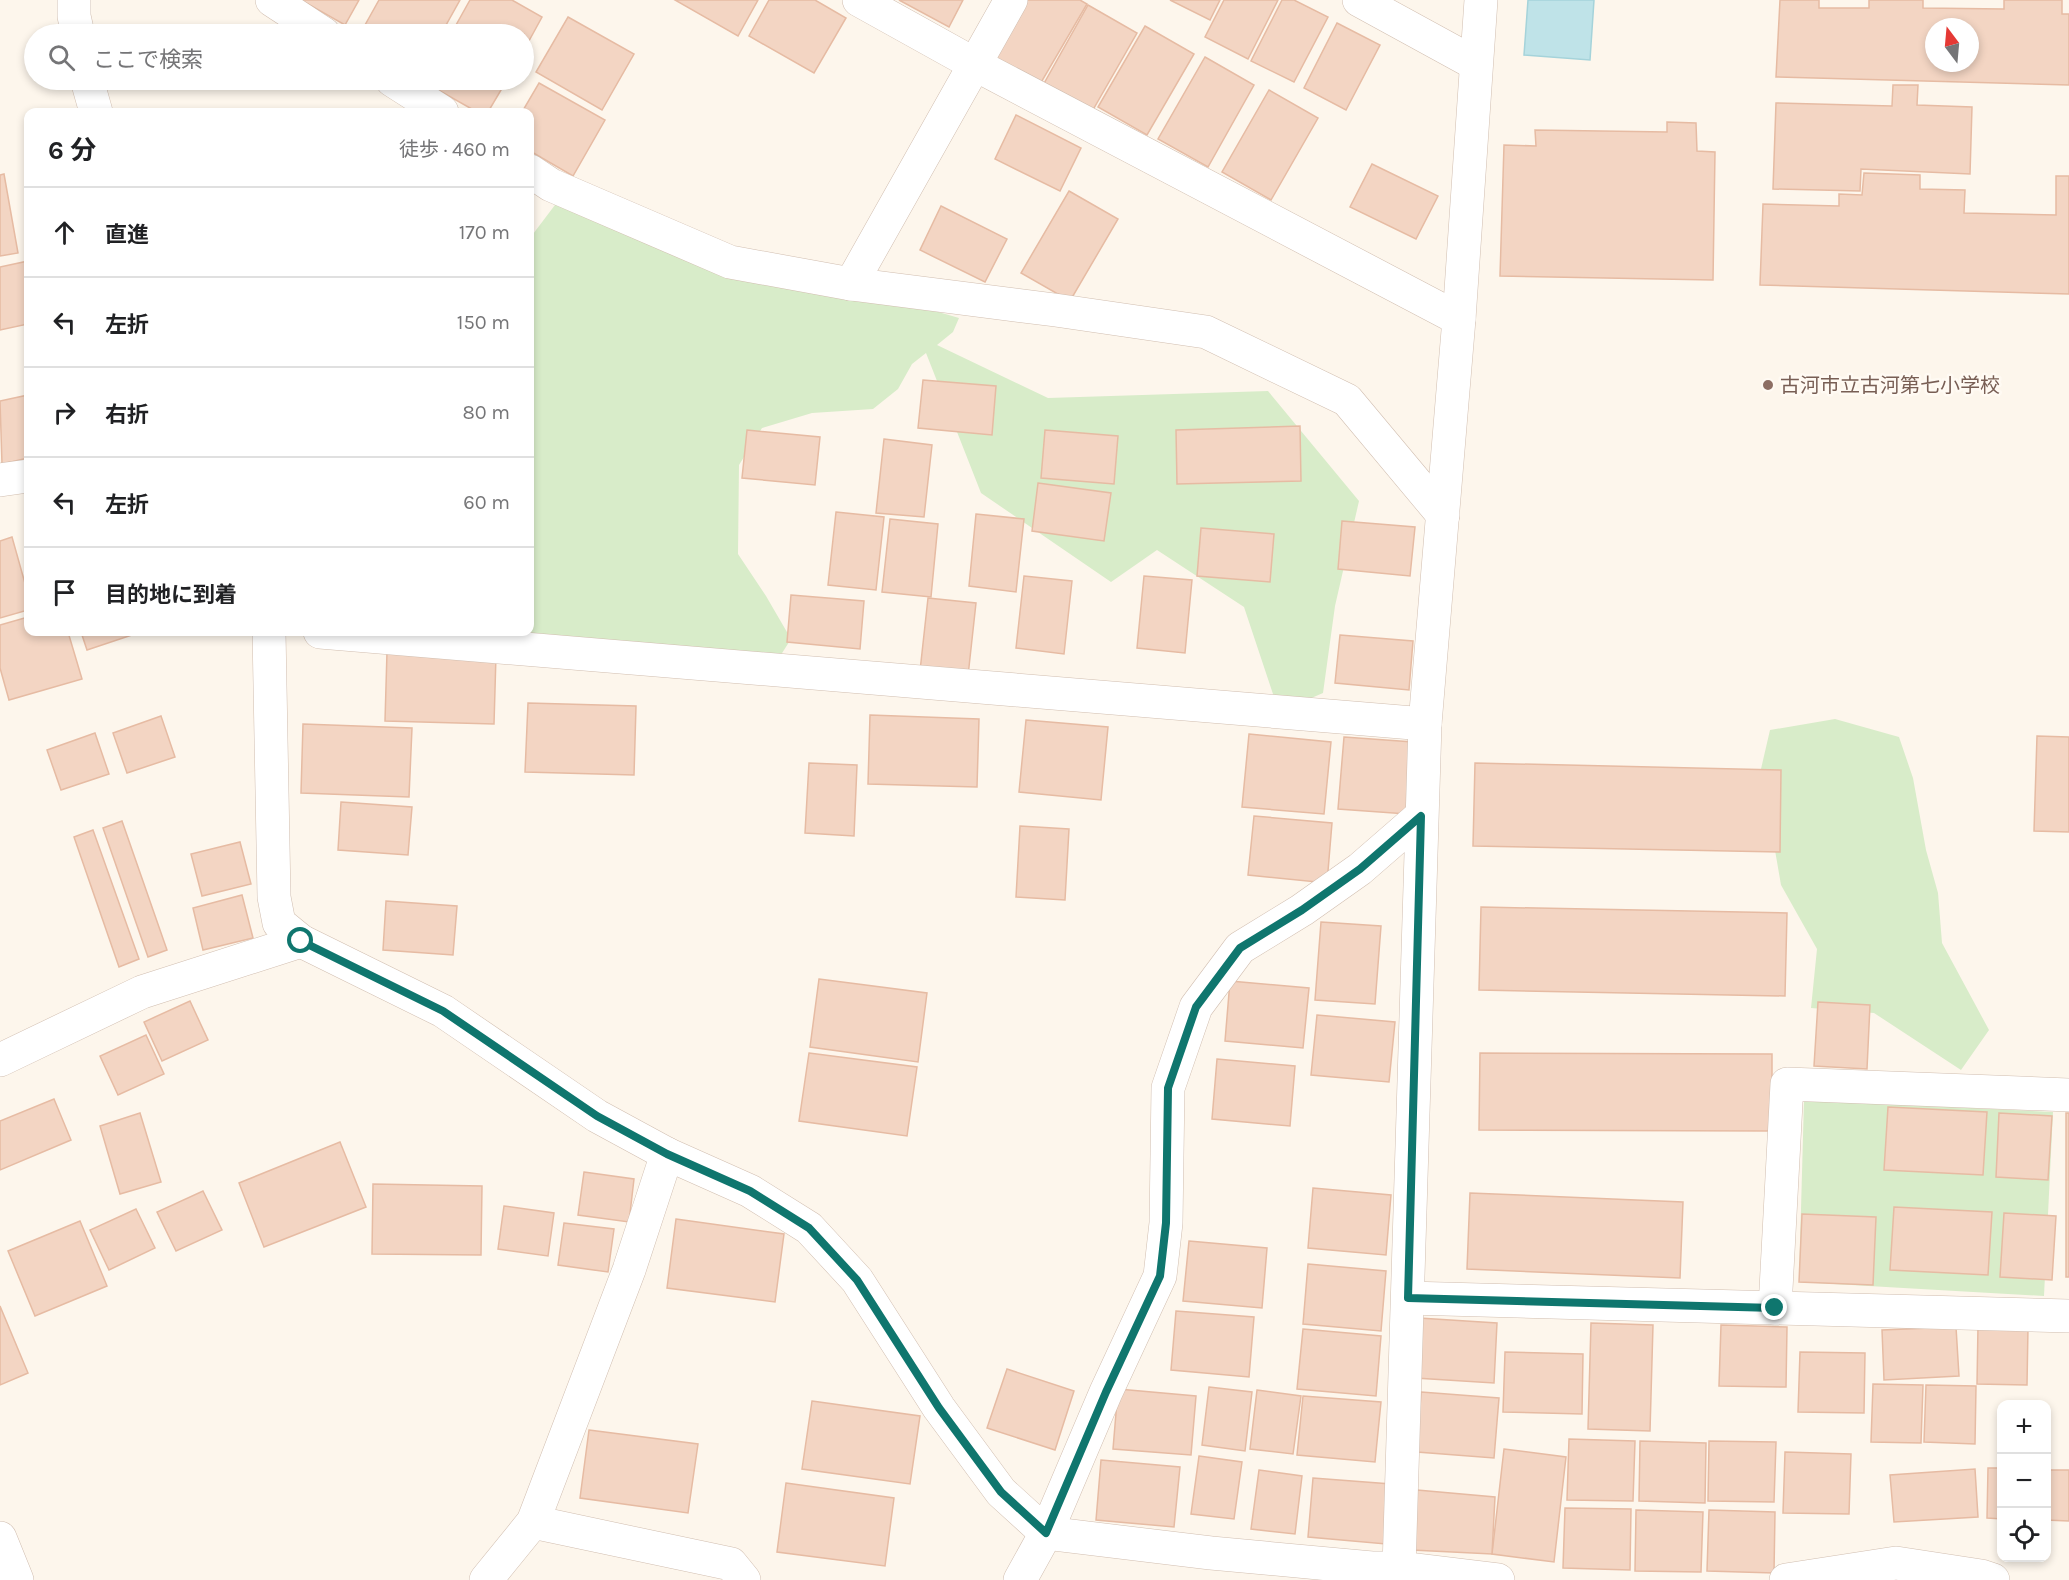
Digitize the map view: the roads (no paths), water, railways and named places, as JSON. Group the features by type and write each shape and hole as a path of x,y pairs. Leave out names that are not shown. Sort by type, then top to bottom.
{"street":[{"path":"272,0 309,24"},
{"path":"859,0 976,65 1459,319"},
{"path":"851,284 1011,0"},
{"path":"1359,0 1476,64"},
{"path":"1399,1568 1425,724 1459,319 1481,0"},
{"path":"90,90 95,108"},
{"path":"408,90 436,108"},
{"path":"534,173 551,184 730,262 851,284 1206,332 1347,400 1443,514"},
{"path":"0,480 24,477"},
{"path":"269,636 274,897 279,923 301,941 443,1011 597,1116 667,1154 750,1191 809,1228 857,1280 939,1408 1001,1492 1046,1533 1211,1553 1372,1568 1399,1568 1498,1580"},
{"path":"368,636 1425,724"},
{"path":"1020,1580 1046,1533 1106,1392 1160,1276 1166,1223 1168,1088 1196,1007 1240,948 1302,910 1360,869 1421,816"},
{"path":"0,1060 142,992 301,941"},
{"path":"1775,1308 1787,1084 2069,1095"},
{"path":"486,1580 533,1521 629,1270 667,1154"},
{"path":"1408,1298 2069,1316"},
{"path":"533,1521 731,1564 744,1580"},
{"path":"0,1538 17,1580"},
{"path":"1786,1580 1896,1563 1982,1576 1993,1580"}],"water":[{"path":"1528,0 1594,0 1590,60 1524,55"}],"place":[{"name":"古河市立古河第七小学校","path":"1768,385"}]}
